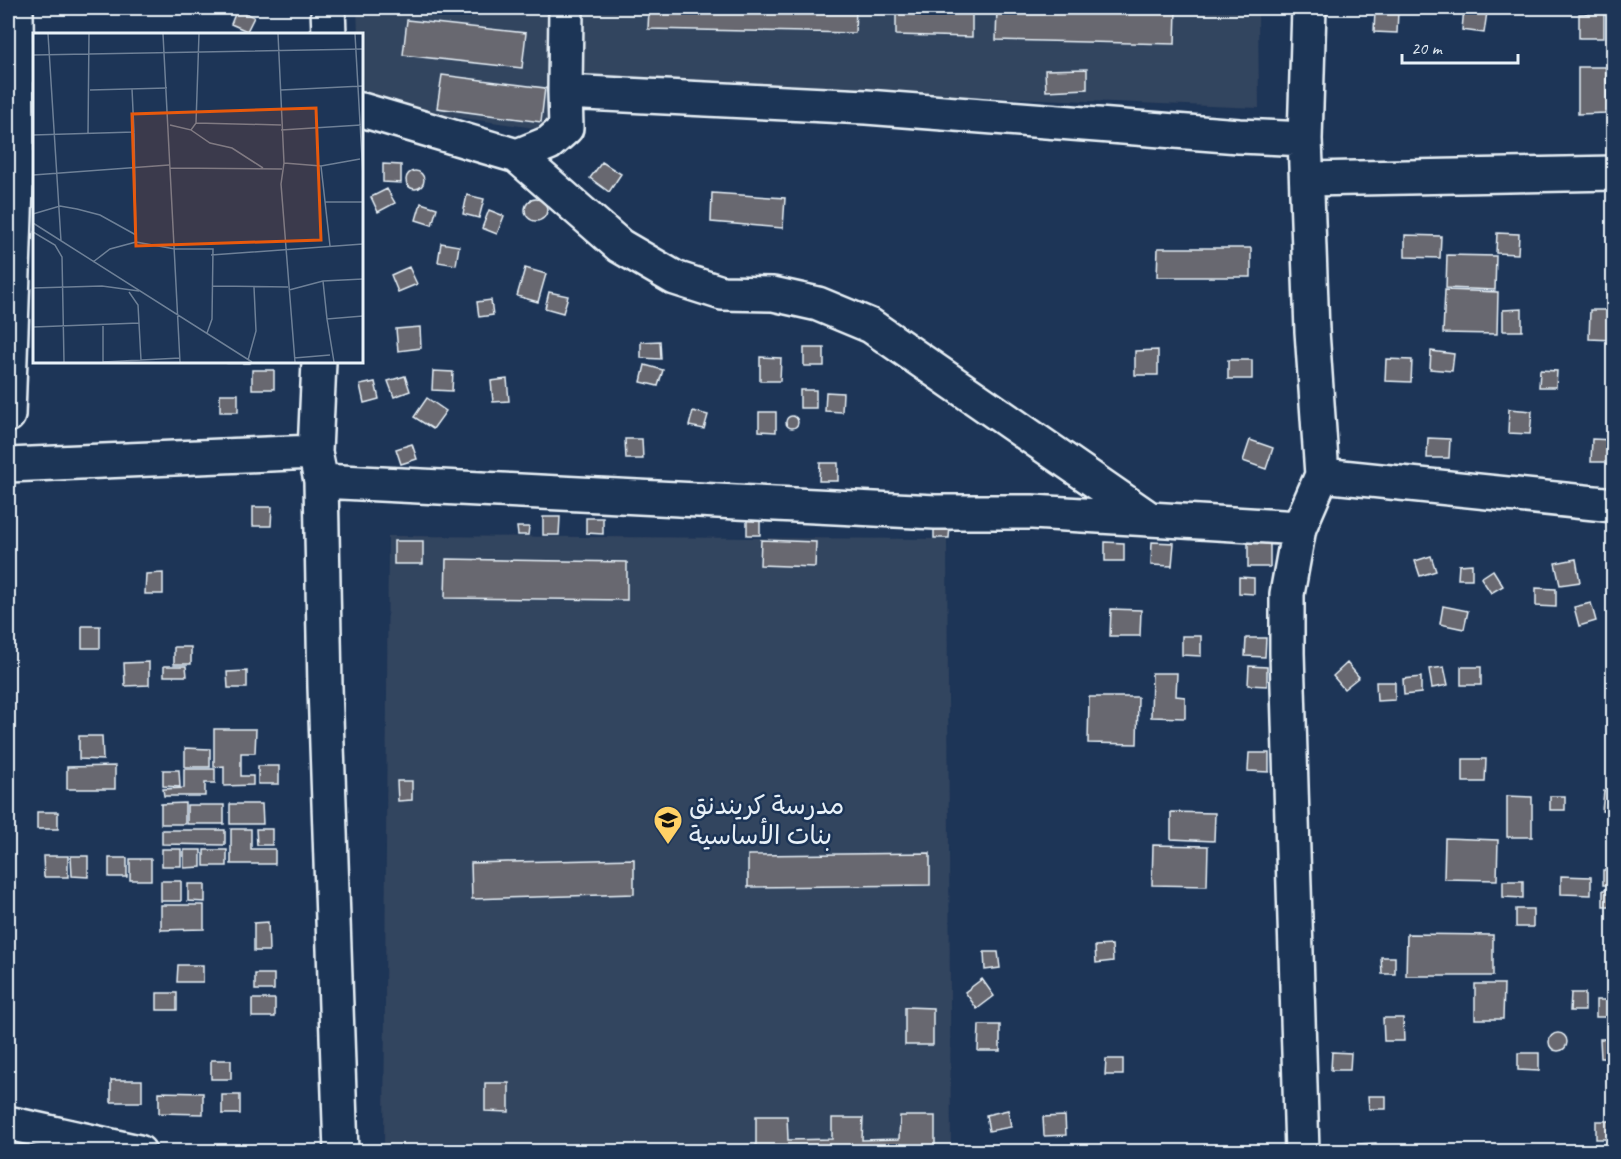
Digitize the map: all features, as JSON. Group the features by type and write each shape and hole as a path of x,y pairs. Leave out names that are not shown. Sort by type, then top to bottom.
{"street":[{"path":"8,415 16,8"},
{"path":"328,8 329,33"},
{"path":"517,156 549,143 566,128 566,8"},
{"path":"1302,1152 1287,594 1299,528 1322,475 1312,331 1305,139 1309,8"},
{"path":"565,92 866,107 1239,136 1305,139"},
{"path":"363,110 517,156 620,246 675,278 722,293 773,294 818,304 871,326 1147,517"},
{"path":"1308,179 1614,172"},
{"path":"320,363 318,466 341,1152"},
{"path":"8,465 318,466 912,511 1032,512 1147,517 1299,528"},
{"path":"1322,475 1614,505"},
{"path":"8,1123 139,1152"}],"shaded area":[{"path":"357,8 555,8 549,130 363,104 363,33 358,33"},
{"path":"578,8 1258,8 1259,108 578,80"},
{"name":"مدرسة كريندنق بنات الأساسية","path":"388,536 947,539 951,1151 384,1152"}],"building":[{"path":"79,8 96,8 96,11 79,10"},
{"path":"649,8 856,8 855,33 648,29"},
{"path":"896,8 972,8 972,37 896,35"},
{"path":"997,8 1176,9 1175,44 996,40"},
{"path":"1464,8 1487,12 1484,33 1462,30"},
{"path":"237,9 254,17 247,31 231,24"},
{"path":"1375,10 1398,11 1397,33 1374,32"},
{"path":"1604,13 1604,38 1579,38 1579,14"},
{"path":"407,20 526,33 522,68 403,55"},
{"path":"1578,67 1606,67 1607,113 1578,114"},
{"path":"1087,69 1087,89 1046,91 1045,70"},
{"path":"442,75 545,88 541,122 437,108"},
{"path":"602,162 621,174 609,192 590,178"},
{"path":"383,164 401,165 401,183 383,182"},
{"path":"415,171 423,176 424,180 419,188 415,189 407,184 406,180 411,172"},
{"path":"387,189 395,203 378,212 371,197"},
{"path":"712,193 785,198 783,228 711,222"},
{"path":"467,195 484,199 479,218 463,214"},
{"path":"536,199 544,202 547,210 544,218 536,221 528,218 525,210 528,202"},
{"path":"421,203 437,208 432,225 416,220"},
{"path":"489,210 504,216 497,234 482,228"},
{"path":"1497,233 1519,234 1518,254 1496,253"},
{"path":"1405,235 1441,236 1440,258 1405,257"},
{"path":"441,243 459,246 456,265 438,262"},
{"path":"1158,248 1251,248 1251,277 1157,277"},
{"path":"1447,255 1496,256 1495,290 1446,288"},
{"path":"409,267 417,284 398,292 391,275"},
{"path":"525,268 546,274 538,302 517,296"},
{"path":"1445,290 1498,292 1497,334 1443,333"},
{"path":"549,292 568,296 563,313 545,308"},
{"path":"491,300 493,315 479,317 477,302"},
{"path":"1522,309 1522,331 1503,331 1503,310"},
{"path":"1590,310 1614,310 1614,340 1589,339"},
{"path":"420,327 421,348 398,351 396,329"},
{"path":"660,341 661,359 641,358 641,342"},
{"path":"804,348 824,348 824,366 804,366"},
{"path":"1158,350 1158,375 1135,375 1135,351"},
{"path":"1431,351 1454,354 1452,371 1430,369"},
{"path":"760,357 781,358 780,381 760,381"},
{"path":"1386,359 1412,360 1411,382 1385,381"},
{"path":"1228,360 1252,360 1252,379 1228,379"},
{"path":"645,365 663,370 658,386 641,382"},
{"path":"252,370 274,370 274,389 252,389"},
{"path":"1540,370 1557,371 1556,387 1539,387"},
{"path":"433,371 453,372 452,391 432,390"},
{"path":"405,376 410,391 394,397 388,381"},
{"path":"507,379 509,401 493,402 491,381"},
{"path":"375,382 379,399 364,403 360,385"},
{"path":"800,390 816,390 816,408 800,408"},
{"path":"826,392 843,393 842,412 825,411"},
{"path":"220,394 238,394 238,412 220,412"},
{"path":"427,398 446,411 433,429 414,417"},
{"path":"1509,409 1532,411 1530,434 1508,433"},
{"path":"693,411 708,415 704,429 689,426"},
{"path":"759,412 776,412 776,432 759,431"},
{"path":"794,416 798,422 794,428 790,428 786,420"},
{"path":"1428,438 1450,439 1449,458 1427,458"},
{"path":"625,439 642,439 643,459 626,459"},
{"path":"1592,439 1614,440 1614,462 1591,462"},
{"path":"1250,440 1273,448 1266,469 1243,461"},
{"path":"412,444 417,459 401,464 396,449"},
{"path":"820,463 838,463 838,481 819,481"},
{"path":"253,507 272,507 271,526 253,526"},
{"path":"543,517 560,517 559,535 543,535"},
{"path":"586,518 603,518 603,534 586,533"},
{"path":"747,519 760,520 760,535 747,535"},
{"path":"934,525 950,525 949,538 934,538"},
{"path":"517,527 529,527 528,535 518,535"},
{"path":"761,540 816,542 815,567 760,565"},
{"path":"394,541 423,541 423,564 394,564"},
{"path":"1105,542 1124,543 1124,561 1105,561"},
{"path":"1152,542 1174,543 1172,566 1151,565"},
{"path":"1248,543 1270,543 1270,567 1248,567"},
{"path":"1431,556 1436,571 1420,576 1415,561"},
{"path":"446,559 627,562 627,600 445,598"},
{"path":"1576,559 1580,582 1560,585 1555,563"},
{"path":"1472,564 1472,579 1458,579 1459,565"},
{"path":"1493,570 1503,586 1491,593 1481,578"},
{"path":"163,573 163,594 145,594 146,574"},
{"path":"1239,577 1254,578 1254,594 1239,593"},
{"path":"1536,588 1556,589 1556,607 1536,606"},
{"path":"1591,603 1596,621 1579,626 1574,607"},
{"path":"1443,606 1468,611 1464,629 1440,624"},
{"path":"1111,609 1141,610 1140,636 1110,636"},
{"path":"82,626 100,626 100,648 82,648"},
{"path":"1182,636 1201,636 1201,656 1182,655"},
{"path":"1246,638 1266,638 1265,657 1245,656"},
{"path":"174,647 191,647 191,664 174,664"},
{"path":"149,662 149,685 125,686 124,663"},
{"path":"1347,663 1359,677 1344,689 1333,676"},
{"path":"164,666 186,666 187,676 164,676"},
{"path":"1249,666 1267,667 1267,686 1248,685"},
{"path":"1444,667 1448,685 1432,688 1429,669"},
{"path":"1461,667 1481,667 1481,685 1461,685"},
{"path":"247,671 247,688 228,688 227,672"},
{"path":"1152,673 1177,673 1176,696 1185,697 1185,718 1151,717"},
{"path":"1421,677 1421,693 1404,695 1403,679"},
{"path":"1376,682 1395,682 1395,700 1377,701"},
{"path":"1089,697 1138,697 1137,744 1088,743"},
{"path":"214,729 256,729 255,753 241,753 241,776 253,776 253,785 224,786 224,766 214,767"},
{"path":"79,736 102,736 103,760 79,759"},
{"path":"185,748 210,749 210,767 185,767"},
{"path":"1249,753 1269,753 1269,772 1248,771"},
{"path":"1463,759 1486,759 1485,782 1463,782"},
{"path":"115,766 115,789 67,789 67,767"},
{"path":"258,766 279,766 279,784 258,784"},
{"path":"184,769 215,769 215,783 205,783 205,796 164,796 163,789 184,788"},
{"path":"163,770 179,770 180,787 163,786"},
{"path":"397,781 412,781 412,800 398,801"},
{"path":"1604,791 1614,791 1614,812 1602,811"},
{"path":"1507,796 1532,797 1532,837 1507,837"},
{"path":"1550,796 1565,796 1565,810 1550,810"},
{"path":"185,803 185,824 161,824 161,804"},
{"path":"230,804 262,804 263,824 230,824"},
{"path":"187,805 224,805 224,824 187,824"},
{"path":"37,812 58,812 58,829 37,829"},
{"path":"1171,812 1215,813 1214,841 1171,839"},
{"path":"231,829 251,829 251,849 275,849 275,864 231,864"},
{"path":"256,829 272,829 272,845 257,845"},
{"path":"162,830 225,830 225,845 162,844"},
{"path":"1445,838 1498,840 1497,880 1444,879"},
{"path":"1153,845 1208,846 1207,886 1152,885"},
{"path":"162,849 181,849 181,866 162,866"},
{"path":"184,850 201,850 201,867 184,868"},
{"path":"204,850 227,850 227,866 204,866"},
{"path":"930,853 930,885 748,887 748,855"},
{"path":"43,856 68,856 68,877 44,877"},
{"path":"71,856 88,856 88,877 72,876"},
{"path":"109,858 127,858 127,877 109,877"},
{"path":"130,859 151,859 151,880 130,880"},
{"path":"634,859 634,894 472,899 471,863"},
{"path":"1603,870 1614,870 1614,885 1603,885"},
{"path":"1561,876 1591,877 1591,895 1561,894"},
{"path":"161,881 181,881 181,901 161,901"},
{"path":"1503,881 1523,881 1523,898 1503,897"},
{"path":"188,884 205,884 205,902 188,901"},
{"path":"1603,890 1614,890 1614,906 1603,906"},
{"path":"161,905 204,905 204,929 161,930"},
{"path":"1516,909 1533,909 1533,927 1516,927"},
{"path":"268,922 269,951 254,951 254,923"},
{"path":"1407,934 1493,935 1493,976 1406,976"},
{"path":"1112,945 1113,961 1096,963 1095,946"},
{"path":"984,952 998,952 1000,968 985,970"},
{"path":"1381,957 1395,957 1395,974 1382,974"},
{"path":"178,965 203,965 203,982 177,982"},
{"path":"255,974 274,974 274,990 255,990"},
{"path":"982,979 994,996 977,1009 965,992"},
{"path":"1475,984 1504,984 1503,1019 1475,1019"},
{"path":"157,993 177,993 177,1010 157,1010"},
{"path":"1571,993 1585,993 1585,1011 1570,1011"},
{"path":"252,999 275,999 275,1017 252,1017"},
{"path":"1596,1000 1614,1000 1614,1017 1596,1017"},
{"path":"905,1007 933,1008 933,1045 905,1045"},
{"path":"1383,1018 1403,1018 1404,1041 1384,1041"},
{"path":"979,1025 1000,1025 1000,1051 978,1051"},
{"path":"1558,1033 1564,1036 1567,1042 1564,1048 1558,1051 1552,1048 1549,1042 1552,1036"},
{"path":"1600,1039 1614,1039 1614,1058 1601,1058"},
{"path":"1332,1052 1351,1053 1350,1070 1331,1070"},
{"path":"1518,1053 1539,1053 1539,1071 1518,1070"},
{"path":"1106,1059 1123,1059 1123,1075 1105,1075"},
{"path":"211,1060 231,1060 231,1079 211,1079"},
{"path":"111,1080 142,1080 142,1102 111,1102"},
{"path":"485,1083 509,1083 509,1112 485,1111"},
{"path":"159,1092 203,1093 203,1114 159,1113"},
{"path":"222,1095 240,1095 240,1114 222,1114"},
{"path":"1368,1096 1386,1096 1386,1109 1369,1109"},
{"path":"1008,1110 1011,1127 989,1131 986,1115"},
{"path":"756,1116 787,1116 788,1140 832,1139 832,1118 863,1118 862,1140 899,1139 900,1116 935,1116 935,1152 756,1152"},
{"path":"1065,1116 1066,1135 1044,1136 1043,1117"},
{"path":"1596,1121 1614,1121 1614,1139 1596,1139"},
{"path":"1376,1143 1376,1152 1357,1152 1357,1144"}],"place":[{"name":"مدرسة كريندنق بنات الأساسية","path":"668,846"}]}
